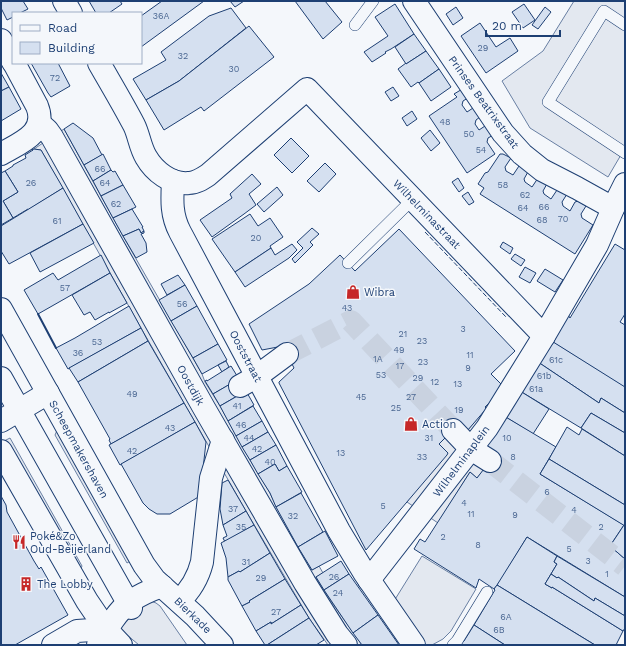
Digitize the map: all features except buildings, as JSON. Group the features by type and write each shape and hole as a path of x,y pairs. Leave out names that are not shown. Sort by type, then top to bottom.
{"street":[{"path":"64,1 70,12"},
{"name":"Prinses Beatrixstraat","path":"414,1 503,133 515,147 542,170 619,212"},
{"path":"1,40 12,60"},
{"path":"1,154 31,136 36,131 39,123 40,113 14,64"},
{"path":"100,64 134,126 146,157 161,174 173,181"},
{"name":"Wilhelminastraat","path":"173,181 178,183 188,183 202,179 208,175 306,88 544,336"},
{"name":"Oostdijk","path":"39,123 52,136 210,404 223,440 305,583 346,645"},
{"name":"Ooststraat","path":"173,181 173,216 248,381 353,555 414,645"},
{"path":"544,336 619,212 625,184"},
{"name":"Scheepmakershaven","path":"1,309 144,566 151,576 162,586"},
{"name":"Wilhelminaplein","path":"369,580 422,513 494,417 544,336"},
{"path":"248,381 287,354"},
{"path":"1,378 10,416 129,606"},
{"path":"10,416 48,393"},
{"path":"453,430 471,449 490,461"},
{"path":"179,601 190,591 196,581 202,562 211,478 223,440"},
{"path":"1,451 92,609 102,637"},
{"path":"102,637 113,619 143,594 162,586"},
{"name":"Bierkade","path":"162,586 196,616 222,645"},
{"path":"52,645 77,631 102,637 121,645"}],"lane":[{"path":"355,25 373,1"},
{"path":"625,25 604,11 548,102 625,153"},
{"path":"348,263 412,199"},
{"path":"453,645 487,592"}],"shaded area":[{"path":"574,1 625,1 625,148 608,177 530,128 502,81 543,51"},
{"path":"64,129 312,570 319,566 323,573 316,577 362,645 328,645 309,618 141,328 41,150 34,149"},
{"path":"486,408 504,416 496,455 477,478 470,472 438,523 407,502 439,444 453,430 467,431"},
{"path":"59,426 134,559 127,563 55,435"},
{"path":"10,438 82,566 78,576 4,441"},
{"path":"422,556 476,589 451,631 443,639 432,645 425,645 394,601"},
{"path":"151,601 160,606 187,645 139,645 121,629 119,626 122,618"}],"tunnel":[{"path":"287,354 351,321 453,430"},
{"path":"490,461 625,566"}],"fence":[{"path":"425,232 506,317"}],"wall":[{"path":"38,314 56,348"}],"place":[{"name":"Wibra","path":"353,292"},
{"name":"Action","path":"411,424"},
{"name":"Poké&Zo Oud-Beijerland","path":"19,542"},
{"name":"The Lobby","path":"26,584"}]}
